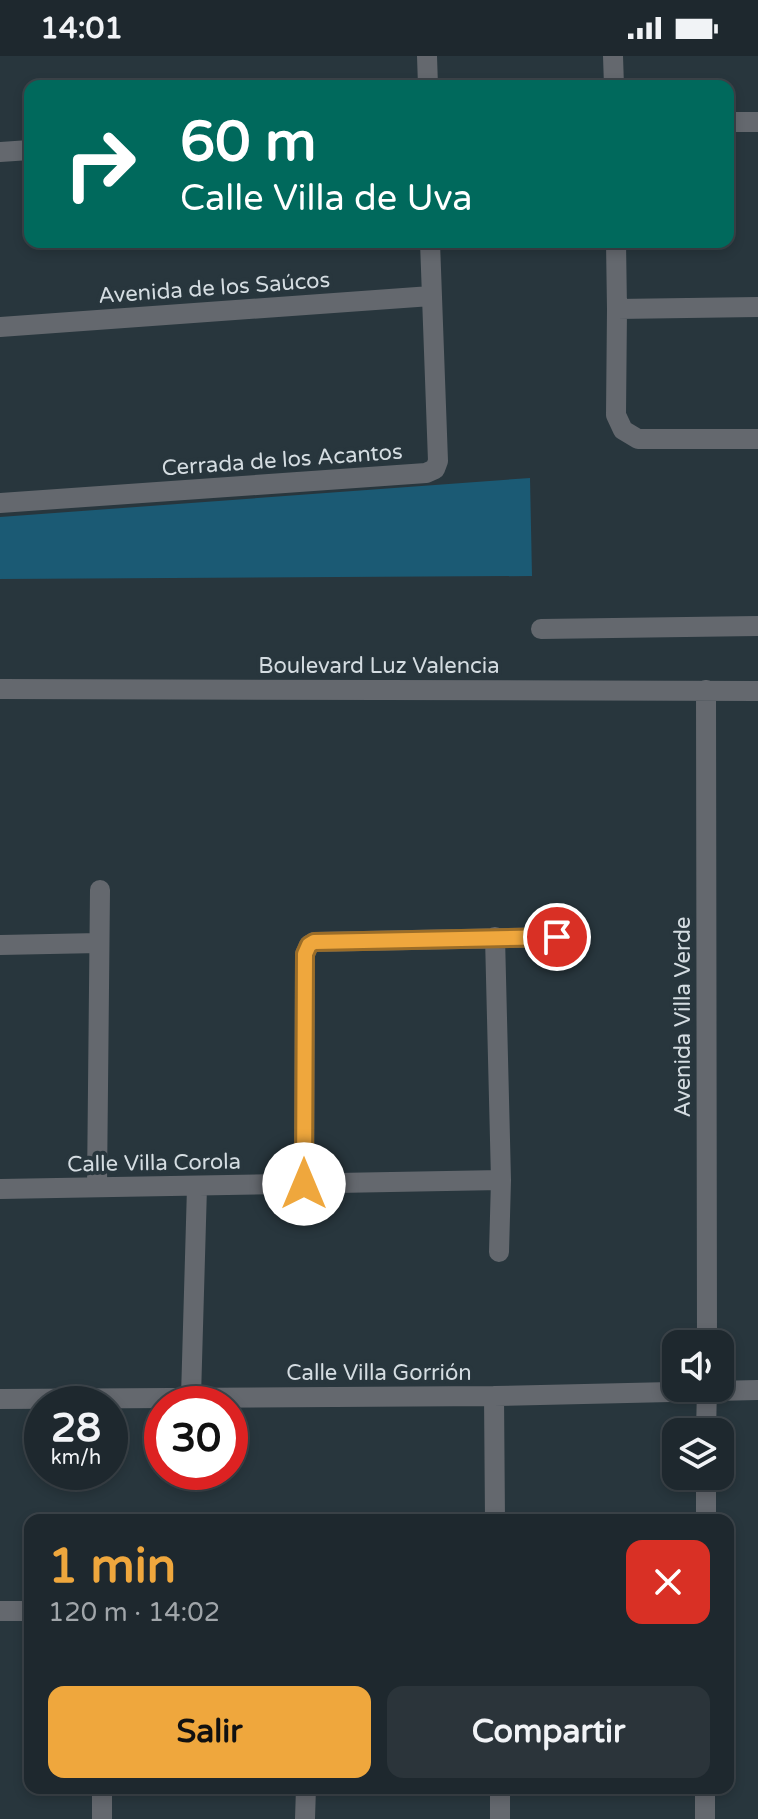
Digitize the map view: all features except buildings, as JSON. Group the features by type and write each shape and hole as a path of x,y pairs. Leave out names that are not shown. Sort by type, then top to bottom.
{"street":[{"path":"427,56 428,80"},
{"path":"613,56 614,80"},
{"path":"734,122 758,122"},
{"path":"0,152 24,150"},
{"name":"Cerrada de los Acantos","path":"0,503 426,473 435,469 438,461 430,248"},
{"path":"616,248 616,415 623,430 638,439 758,439"},
{"name":"Avenida de los Saúcos","path":"0,327 431,296"},
{"path":"617,309 758,307"},
{"path":"541,629 758,626"},
{"name":"Boulevard Luz Valencia","path":"0,689 758,691"},
{"name":"Avenida Villa Verde","path":"706,690 707,1330"},
{"path":"97,1186 100,890"},
{"path":"495,937 501,1180 499,1252"},
{"path":"304,1184 305,954 309,945 314,942 557,937"},
{"path":"0,945 99,943"},
{"name":"Calle Villa Corola","path":"0,1189 501,1180"},
{"path":"191,1386 197,1187"},
{"name":"Calle Villa Gorrión","path":"248,1397 494,1396 662,1390"},
{"name":"Calle Villa Gorrión","path":"734,1390 758,1390"},
{"path":"494,1396 495,1514"},
{"name":"Calle Villa Gorrión","path":"0,1399 144,1397"},
{"path":"706,1490 706,1514"},
{"path":"0,1611 24,1611"},
{"path":"102,1794 102,1819"},
{"path":"305,1819 306,1794"},
{"path":"500,1794 500,1819"},
{"path":"705,1794 705,1819"}],"shaded area":[{"path":"530,478 532,576 0,579 0,517"}],"route":[{"path":"304,1184 305,954 309,945 314,942 557,937"}]}
